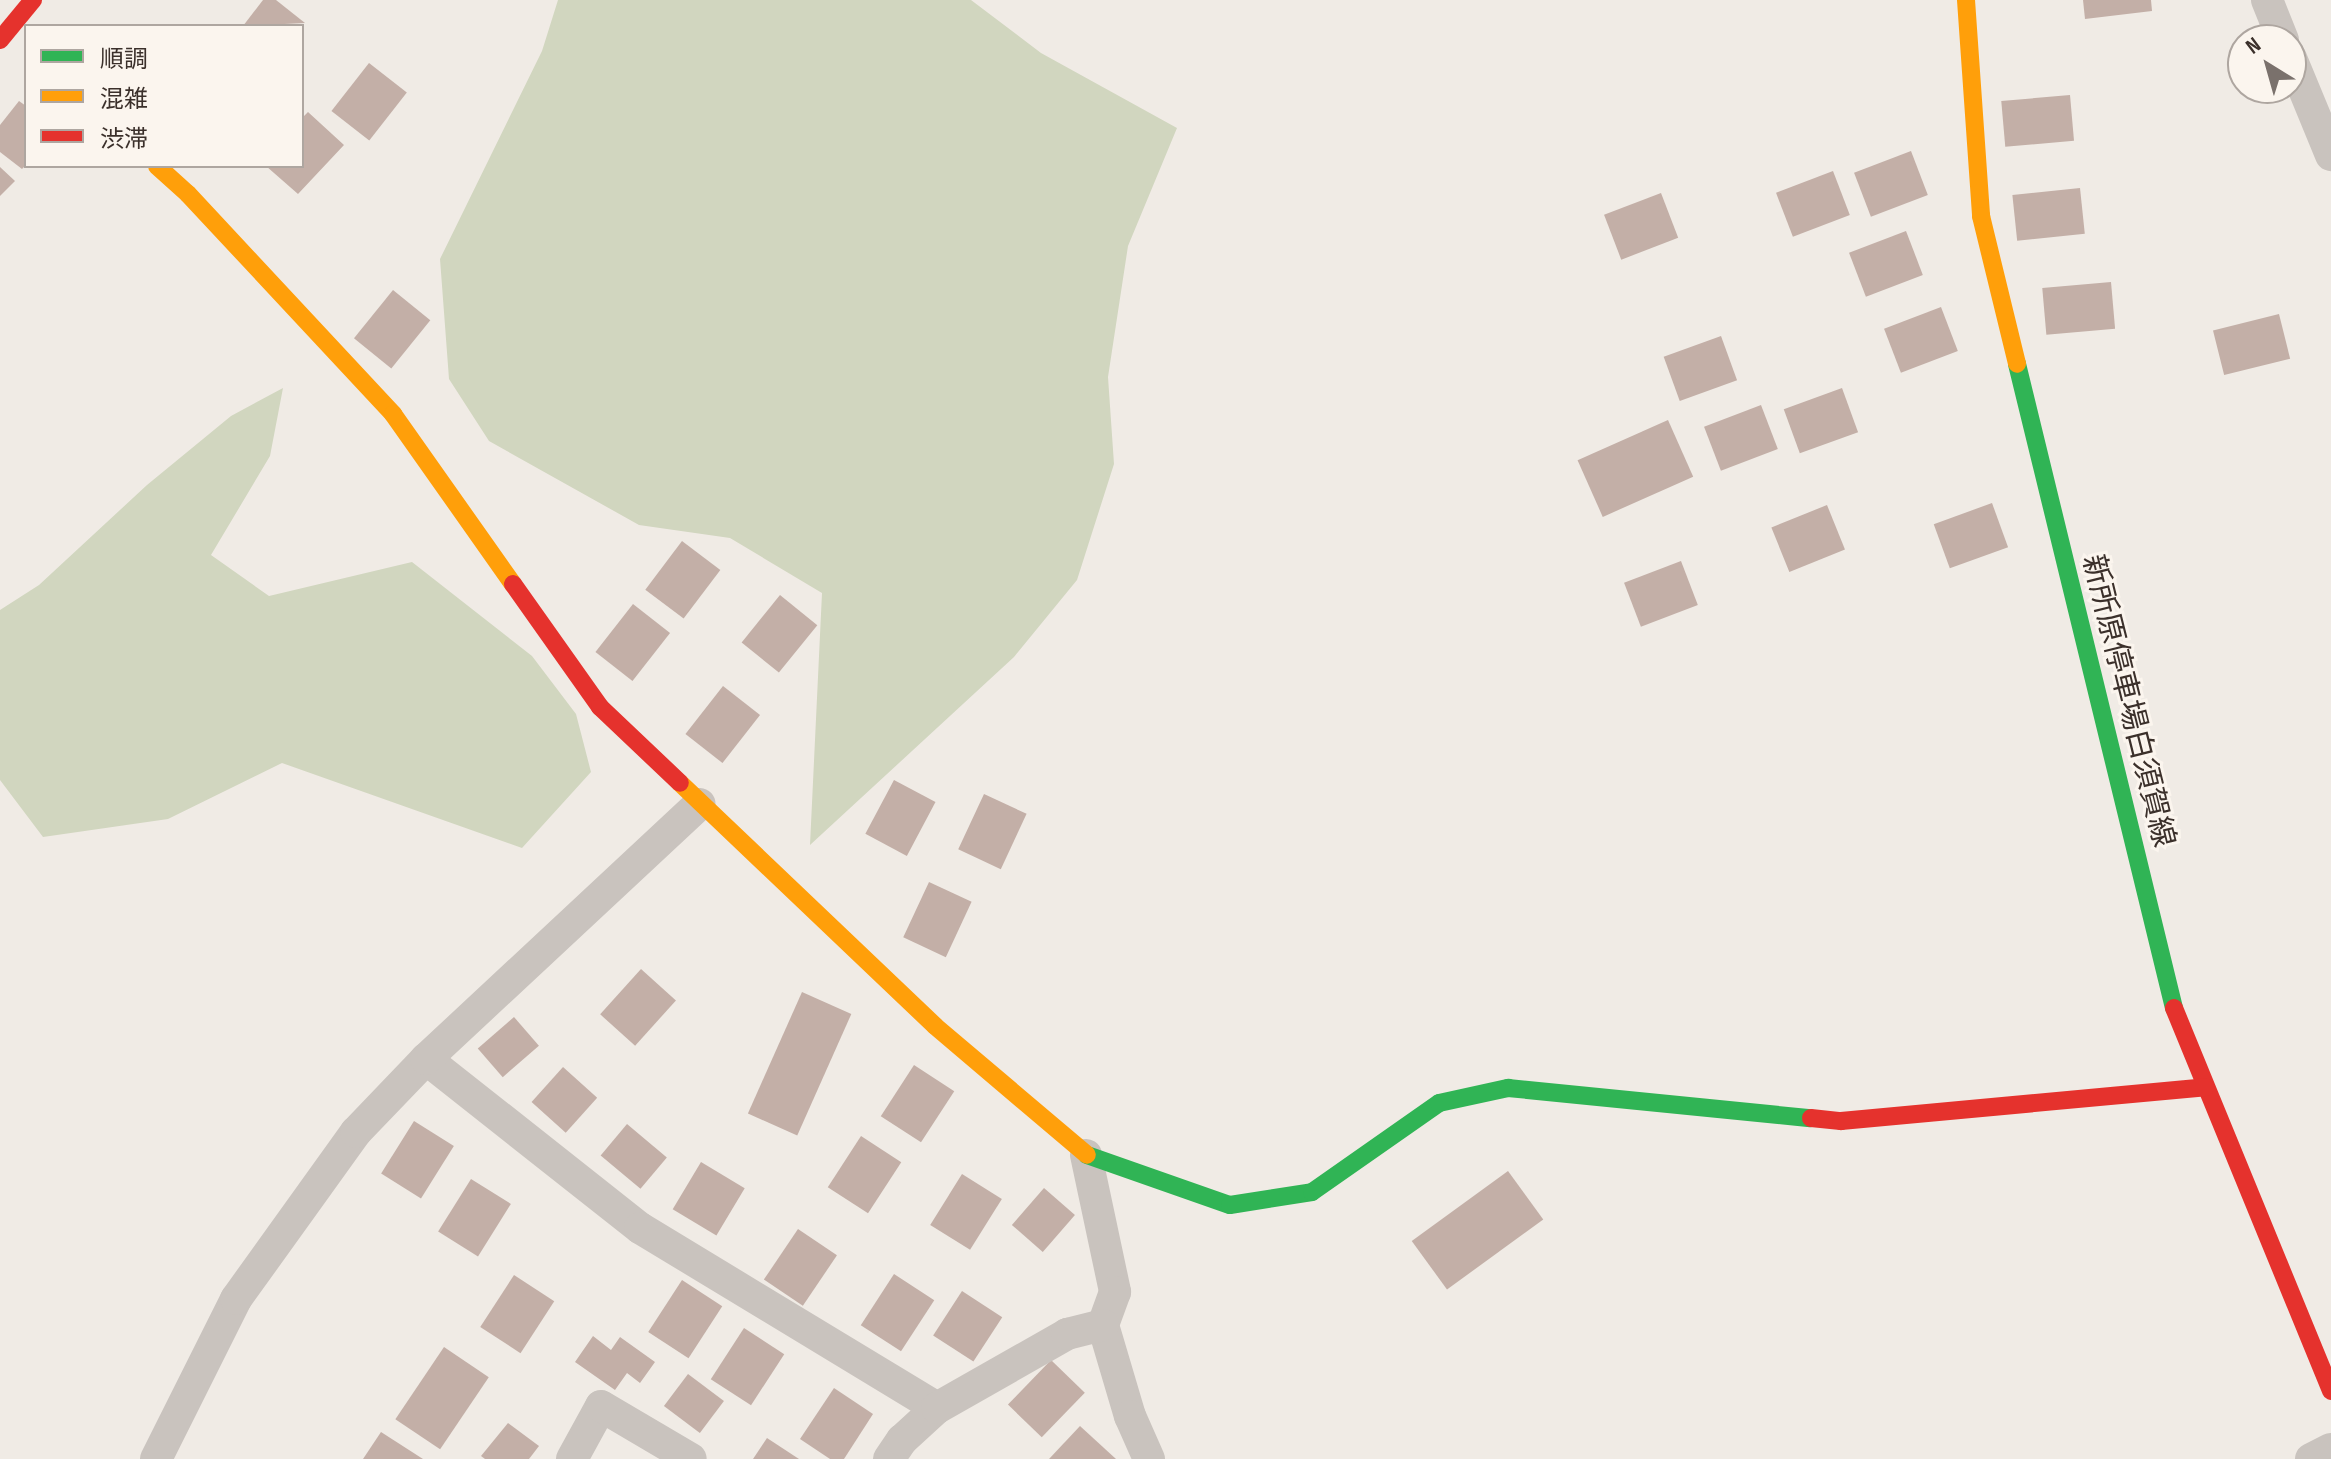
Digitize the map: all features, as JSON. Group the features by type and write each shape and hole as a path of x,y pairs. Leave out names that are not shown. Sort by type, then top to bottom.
{"street":[{"path":"8,38 33,0"},
{"name":"新所原停車場白須賀線","path":"1966,0 1981,216 2175,1013 2331,1391"},
{"path":"2267,0 2277,24"},
{"path":"2307,97 2331,155"},
{"path":"159,168 188,194 393,414 600,707 935,1026 1086,1155 1230,1205 1312,1192 1439,1103 1508,1088 1841,1121 2205,1087"},
{"path":"156,1459 236,1299 356,1132 426,1059 699,804"},
{"path":"426,1059 640,1228 937,1408"},
{"path":"1086,1155 1115,1292 1103,1325 1130,1416 1149,1459"},
{"path":"889,1459 902,1440 937,1408 1067,1334 1103,1325"},
{"path":"572,1459 601,1406 691,1459"},
{"path":"2311,1459 2331,1449"}],"green space":[{"path":"558,0 971,0 1041,53 1177,128 1128,246 1108,377 1114,464 1077,580 1014,657 810,845 822,593 730,538 639,525 489,441 449,379 440,259 542,51"},
{"path":"283,388 270,456 211,555 269,596 412,562 532,656 576,714 591,772 522,848 282,763 168,819 43,837 0,780 0,610 39,585 147,485 231,416"}],"building":[{"path":"263,0 276,0 305,23 284,24 245,24"},
{"path":"2083,0 2151,0 2152,11 2085,19"},
{"path":"369,63 407,93 369,141 331,111"},
{"path":"2070,95 2074,141 2005,147 2001,101"},
{"path":"19,101 24,105 22,169 0,152 0,125"},
{"path":"308,112 344,145 298,194 268,168 304,168 304,116"},
{"path":"1911,151 1928,195 1871,217 1854,173"},
{"path":"0,167 15,181 0,196"},
{"path":"1833,171 1850,215 1793,237 1776,193"},
{"path":"2080,188 2085,234 2017,241 2012,195"},
{"path":"1661,193 1678,238 1621,260 1604,215"},
{"path":"1906,231 1923,275 1866,297 1849,253"},
{"path":"2111,282 2115,329 2046,335 2042,288"},
{"path":"393,290 430,320 391,368 354,338"},
{"path":"1941,307 1958,351 1901,373 1884,329"},
{"path":"2279,314 2290,359 2224,375 2213,330"},
{"path":"1721,336 1737,380 1680,401 1664,357"},
{"path":"1842,388 1858,432 1800,453 1784,409"},
{"path":"1761,405 1778,449 1721,471 1704,427"},
{"path":"1668,420 1693,477 1603,517 1578,460"},
{"path":"1992,503 2008,547 1950,568 1934,524"},
{"path":"1827,505 1845,550 1789,572 1771,527"},
{"path":"682,541 720,570 684,619 645,590"},
{"path":"1681,561 1698,605 1641,627 1624,583"},
{"path":"780,595 817,625 779,673 742,642"},
{"path":"633,604 670,633 632,681 595,652"},
{"path":"723,686 760,715 722,763 685,734"},
{"path":"894,780 935,802 907,856 865,834"},
{"path":"984,794 1027,814 1001,869 958,849"},
{"path":"929,882 972,902 946,957 903,937"},
{"path":"641,969 676,1000 635,1046 600,1014"},
{"path":"802,992 851,1014 797,1135 748,1114"},
{"path":"514,1017 539,1046 503,1077 478,1048"},
{"path":"914,1065 954,1091 921,1142 881,1116"},
{"path":"563,1067 597,1098 566,1133 532,1102"},
{"path":"414,1121 454,1146 421,1198 381,1174"},
{"path":"627,1124 667,1157 640,1189 601,1155"},
{"path":"861,1136 901,1162 868,1213 828,1187"},
{"path":"701,1162 745,1188 716,1235 673,1209"},
{"path":"1508,1171 1543,1220 1447,1289 1412,1241"},
{"path":"962,1174 1002,1199 970,1250 930,1225"},
{"path":"471,1179 511,1204 478,1256 438,1232"},
{"path":"1044,1188 1075,1215 1043,1252 1012,1225"},
{"path":"798,1229 837,1255 803,1306 764,1280"},
{"path":"894,1274 934,1300 901,1351 861,1325"},
{"path":"514,1275 554,1301 520,1353 480,1327"},
{"path":"682,1280 722,1306 688,1358 648,1332"},
{"path":"962,1291 1002,1317 973,1362 933,1335"},
{"path":"744,1328 784,1354 751,1405 711,1379"},
{"path":"593,1336 611,1350 620,1337 655,1362 640,1383 627,1373 615,1390 575,1362"},
{"path":"444,1347 489,1377 440,1449 395,1419"},
{"path":"1051,1360 1085,1393 1042,1437 1008,1405"},
{"path":"688,1374 724,1401 700,1433 664,1406"},
{"path":"834,1388 873,1414 844,1459 830,1459 800,1439"},
{"path":"508,1423 539,1446 529,1459 485,1459 481,1456"},
{"path":"1080,1426 1116,1459 1049,1459"},
{"path":"381,1432 423,1459 363,1459"},
{"path":"767,1438 799,1459 753,1459"}],"traffic: fast":[{"path":"2017,364 2174,1008"},
{"path":"1087,1155 1230,1205 1312,1192 1439,1103 1508,1088 1811,1118"}],"traffic: slow":[{"path":"1966,0 1981,216 2017,364"},
{"path":"159,168 188,194 393,414 513,584"},
{"path":"680,783 935,1026 1087,1155"}],"traffic: jam":[{"path":"0,40 33,0"},
{"path":"513,584 600,707 680,783"},
{"path":"2174,1008 2331,1391"},
{"path":"1811,1118 1841,1121 2205,1087"}]}
